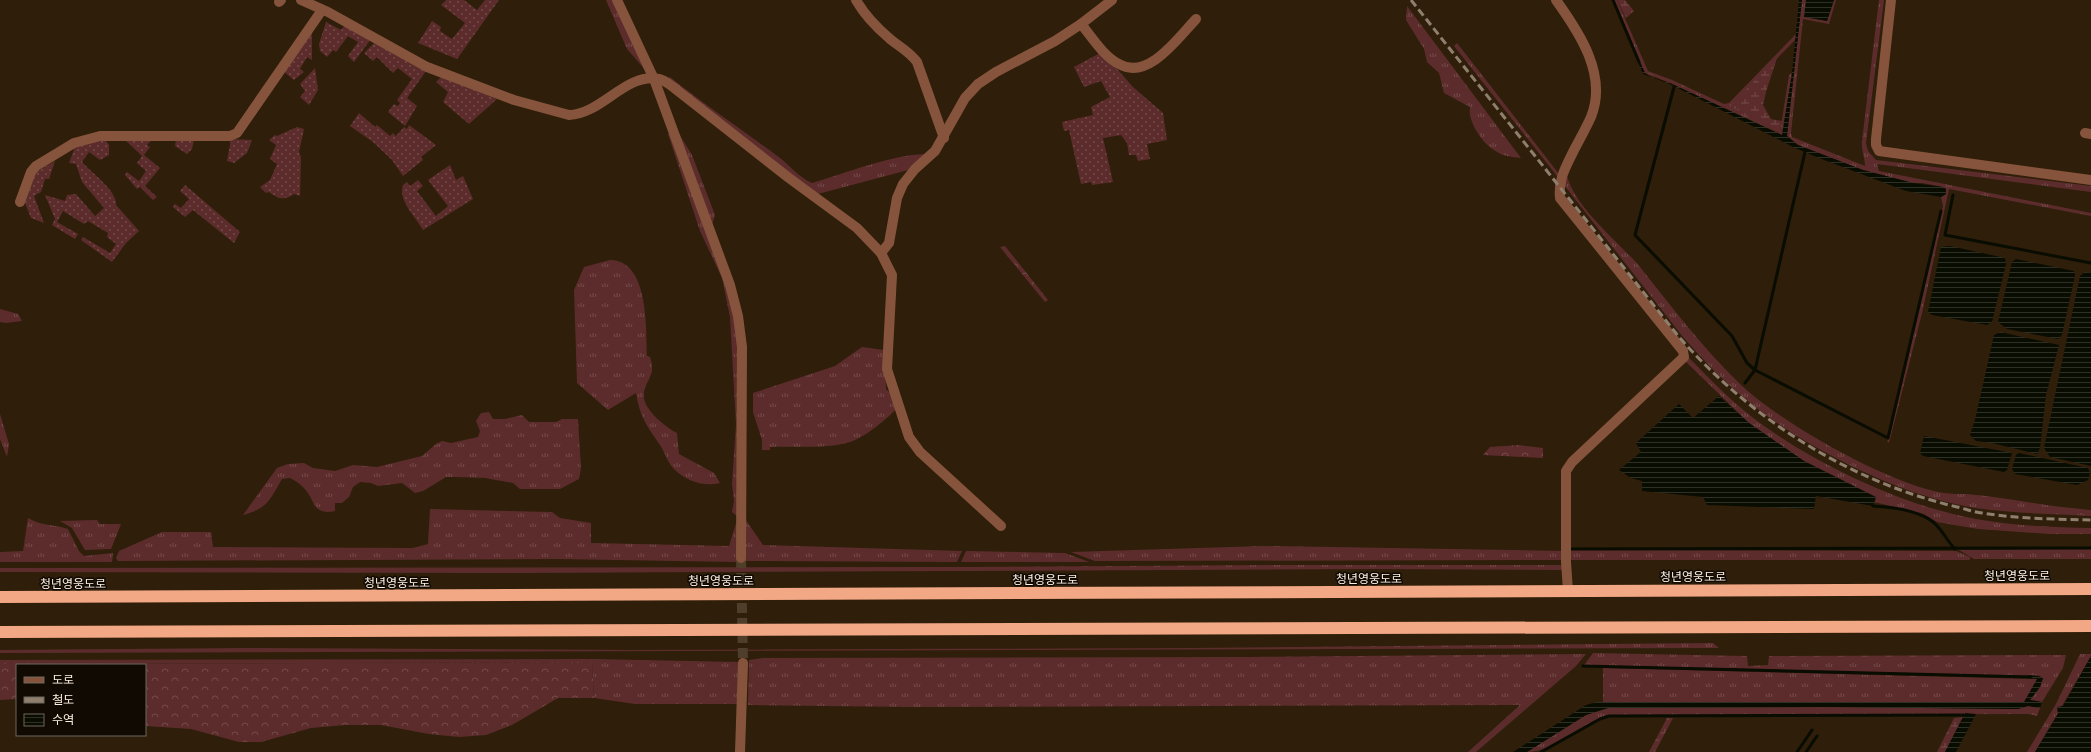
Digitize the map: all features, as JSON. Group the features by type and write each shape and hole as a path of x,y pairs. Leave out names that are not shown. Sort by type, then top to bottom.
{"highway":[{"name":"청년영웅도로","path":"0,597 2091,589"},
{"path":"0,632 2091,626"}],"street":[{"path":"301,0 427,67 514,100 569,115 577,115 587,111 634,83 660,79 673,87 789,178 857,228 881,253 892,275 887,369 909,437 920,452 1001,526"},
{"path":"617,0 654,79 730,285 738,316 742,347 741,558"},
{"path":"856,0 872,22 894,42 910,52 917,62 944,138"},
{"path":"881,253 889,243 897,198 902,184 915,169 935,151 944,138 966,98 978,84 996,72 1031,54 1081,24 1112,0"},
{"path":"1556,0 1579,33 1588,52 1596,91 1592,116 1559,184 1560,198 1683,351 1684,357 1572,462 1566,471 1566,562 1568,591"},
{"path":"1892,0 1876,139 1876,145 1879,151 1886,154 2091,180"},
{"path":"20,202 31,172 36,166 74,143 100,136 230,136 237,133 322,10"},
{"path":"1081,24 1108,56 1119,64 1132,70 1148,65 1171,46 1196,19"},
{"path":"740,752 743,663"}],"green space":[{"path":"446,0 464,0 477,10 485,0 499,0 457,59 418,43 432,21 441,27 440,31 452,39 465,23 441,5"},
{"path":"606,0 614,0 648,73 627,49"},
{"path":"1614,0 1617,0 1648,71 1672,80 1724,104 1729,103 1796,34 1795,40 1731,106 1780,132 1789,75 1792,73 1782,135 1645,73"},
{"path":"1617,0 1625,0 1634,11 1626,18"},
{"path":"1802,0 1806,0 1805,17 1827,21 1834,0 1836,0 1829,24 1803,19 1791,133 1792,137 1865,166 1862,141 1879,0 1884,0 1866,143 1868,151 1876,160 2091,186 2091,192 1877,164 1879,171 2091,213 2091,216 1949,189 1922,313 1889,443 1887,441 1889,439 1943,206 1941,197 1946,194 1943,187 1923,183 1913,183 1863,170 1798,145 1787,136"},
{"path":"1407,6 1521,158 1503,155 1489,147 1476,131 1471,118 1470,107 1444,93 1439,73 1427,62 1424,49 1406,20"},
{"path":"326,22 341,30 345,25 371,39 354,62 348,56 358,42 348,36 336,52 333,50 327,57 320,51 319,44"},
{"path":"312,32 312,60 307,57 300,69 304,72 294,80 283,71"},
{"path":"375,42 426,71 407,98 417,106 405,126 388,112 394,104 398,106 400,103 397,100 412,79 398,68 393,73 377,57 373,61 364,53"},
{"path":"1457,43 1559,174 1557,176 1454,46"},
{"path":"1102,52 1133,87 1163,113 1167,140 1147,144 1150,159 1138,161 1136,155 1129,155 1127,143 1121,135 1103,138 1113,182 1092,185 1091,182 1081,184 1069,130 1064,131 1062,122 1093,115 1091,107 1110,97 1101,81 1084,87 1074,67"},
{"path":"1777,58 1763,105 1771,119 1782,121 1780,132 1730,106"},
{"path":"315,68 318,90 309,105 300,97 305,91 300,84"},
{"path":"442,76 497,99 469,124 443,102 448,92 436,82"},
{"path":"670,77 812,183 883,161 925,154 912,169 814,195 666,80"},
{"path":"359,113 375,127 377,125 390,136 393,133 396,136 404,127 407,129 409,125 436,145 421,157 423,160 403,176 392,160 373,142 350,126"},
{"path":"672,122 692,155 715,215 712,225"},
{"path":"297,127 304,129 299,152 301,157 300,196 294,194 287,198 282,198 269,192 266,193 260,187 270,180 277,164 270,159 276,145 269,140 275,135 277,136"},
{"path":"672,132 728,284 739,346 738,562 557,559 118,561 116,558 119,551 162,532 211,532 213,547 413,548 428,544 430,509 552,512 560,518 591,523 591,543 729,546 738,517 732,512 734,501 732,484 736,424 730,317 722,278 700,231 668,134"},
{"path":"123,138 152,139 147,145 150,147 144,155 160,168 145,186 157,197 153,200 140,187 137,189 125,175 127,172 139,181 146,171 137,163 142,156"},
{"path":"231,139 252,140 247,153 234,163 227,161"},
{"path":"176,140 194,140 192,149 187,154 175,146"},
{"path":"90,141 106,141 109,145 109,155 100,160 89,152 82,162 109,189 116,200 116,205 139,231 126,243 112,262 81,240 83,237 110,253 116,244 107,237 108,233 88,221 84,224 63,211 57,222 78,234 75,239 52,225 55,219 45,195 65,201 67,195 76,194 95,216 104,208 82,182 76,164 69,163 75,147"},
{"path":"55,161 49,179 45,179 41,192 34,196 44,223 31,218 25,203 36,172"},
{"path":"450,165 456,180 463,176 473,199 423,230 405,203 402,191 403,185 407,182 410,186 418,180 423,186 417,191 436,216 448,206 428,180"},
{"path":"1567,176 1579,200 1588,212 1640,267 1712,355 1738,382 1779,415 1835,449 1865,465 1921,488 1944,493 1967,494 2091,510 2091,516 1998,511 1961,505 1919,494 1894,485 1844,462 1774,421 1726,382 1708,365 1683,337 1564,185"},
{"path":"185,185 240,232 234,243 193,210 185,217 173,207 175,204 181,208 189,199 180,191"},
{"path":"1005,246 1048,300 1045,302 1000,247"},
{"path":"610,260 623,263 632,271 639,283 643,298 647,356 650,357 652,363 652,372 644,392 646,404 654,416 677,433 679,454 714,473 720,483 708,484 696,482 684,477 674,469 645,421 639,408 636,393 608,410 577,383 574,290 584,267"},
{"path":"0,309 18,314 22,321 6,323 0,322"},
{"path":"862,347 884,350 886,389 891,394 897,408 881,423 856,440 850,442 832,446 770,447 770,450 762,450 762,440 753,412 753,393 835,366"},
{"path":"1688,357 1727,396 1752,417 1802,450 1859,480 1918,504 1948,513 1976,519 2019,525 2091,528 2091,534 2050,534 1978,529 1937,522 1924,514 1874,502 1876,498 1804,461 1749,423 1684,360"},
{"path":"489,412 493,419 505,419 522,415 529,422 556,422 562,419 578,419 581,468 579,479 560,489 520,489 513,483 485,478 446,477 423,491 415,493 402,483 378,486 371,483 360,482 353,487 349,497 342,503 335,503 335,511 327,512 318,509 303,487 290,478 282,479 267,503 258,510 243,515 277,468 288,464 304,463 313,468 335,471 353,465 377,467 422,456 442,441 451,443 478,437 480,431 476,421 481,413"},
{"path":"0,414 9,444 7,457 0,439"},
{"path":"1519,445 1543,448 1543,458 1483,455 1490,447"},
{"path":"743,516 763,545 962,551 957,562 744,561"},
{"path":"28,518 43,524 68,529 79,551 84,556 113,553 112,562 0,562 0,552 23,551"},
{"path":"97,520 100,524 121,524 111,549 85,550 72,528 60,521"},
{"path":"1263,546 1564,551 1564,560 1095,561 1071,552"},
{"path":"2091,549 2091,559 1974,559 1959,550"},
{"path":"1570,550 1956,551 1970,557 1970,560 1570,560"},
{"path":"966,551 1065,553 1089,562 961,562"},
{"path":"1565,565 1564,570 1371,569 514,573 0,572 0,568 959,567"},
{"path":"1713,643 1719,648 0,653 0,650 249,648 634,650 1192,648"},
{"path":"1593,653 1747,656 1748,666 1768,665 1769,656 2066,655 2063,668 2042,702 2030,700 2040,687 2043,678 2039,676 1584,665"},
{"path":"1586,654 1576,666 1476,752 1468,752 1520,705 912,707 748,705 749,660 763,658 1247,657"},
{"path":"2080,654 2091,654 2091,656 2035,752 2027,752 2056,704"},
{"path":"592,659 739,662 737,704 635,704 594,698 592,662 0,664 0,660"},
{"path":"592,662 594,698 558,698 512,725 486,735 459,737 429,734 381,725 345,725 311,728 261,742 239,742 191,729 146,726 146,664 16,664 16,699 0,700 0,664"},
{"path":"1603,668 2038,679 2024,702 1603,702"},
{"path":"2028,706 2040,708 2037,716 2029,714 1615,715 1603,717 1592,722 1550,747 1539,751 1527,752 1586,715 1608,708 1825,707 2018,709"},
{"path":"1963,717 1945,752 1937,752 1954,718"},
{"path":"1667,718 1673,718 1655,752 1649,752"}],"water":[{"path":"1799,0 1802,0 1787,136 1798,145 1863,170 1913,183 1943,187 1946,189 1946,194 1941,197 1906,191 1819,158 1795,148 1670,84 1643,74 1638,62 1640,62 1645,73 1649,76 1670,83 1782,135 1792,73"},
{"path":"1806,0 1834,0 1827,21 1804,17"},
{"path":"1950,246 2005,258 2006,264 1992,322 1987,325 1932,315 1928,312 1941,247"},
{"path":"2016,259 2074,271 2075,275 2062,335 2058,339 2007,329 1998,322 2012,262"},
{"path":"2085,272 2091,273 2091,466 2050,457 2044,448 2080,276"},
{"path":"2000,332 2059,345 2046,395 2040,448 2037,454 1992,443 1976,441 1970,435 1975,420 1994,335"},
{"path":"1719,396 1749,423 1804,461 1876,497 1873,506 1816,496 1814,509 1707,505 1703,497 1642,491 1642,481 1631,478 1619,470 1641,452 1636,443 1679,404 1693,418"},
{"path":"1924,436 2012,453 2007,470 2004,472 1923,456 1920,453"},
{"path":"2019,453 2088,468 2090,473 2088,480 2077,485 2015,474 2012,469 2016,455"},
{"path":"2091,656 2091,752 2035,752 2058,714 2057,707 2063,706"},
{"path":"2028,675 2043,678 2040,687 2030,700 2042,702 2040,708 2028,706 2018,709 1825,707 1608,708 1586,715 1527,752 1513,752 1586,705 1597,702 2024,702 2037,679 2028,678"},
{"path":"1965,713 1976,714 1956,752 1945,752"}],"waterway":[{"path":"1613,0 1639,62"},
{"path":"1674,87 1635,235 1732,336 1747,363 1755,370 1888,438 1941,211"},
{"path":"1745,383 1755,370 1805,152"},
{"path":"1953,195 1945,235 2091,263"},
{"path":"1873,506 1904,510 1927,518 1939,528 1955,549"},
{"path":"1570,549 2091,548"},
{"path":"1583,666 2031,677"},
{"path":"1541,752 1600,719 1609,716 1963,715"},
{"path":"1797,752 1812,730"},
{"path":"1806,752 1817,736"}],"tunnel":[{"path":"741,558 743,663"}],"railway":[{"path":"1411,0 1679,337 1707,367 1769,420 1839,463 1914,495 1975,512 1996,515 2091,520"}]}
